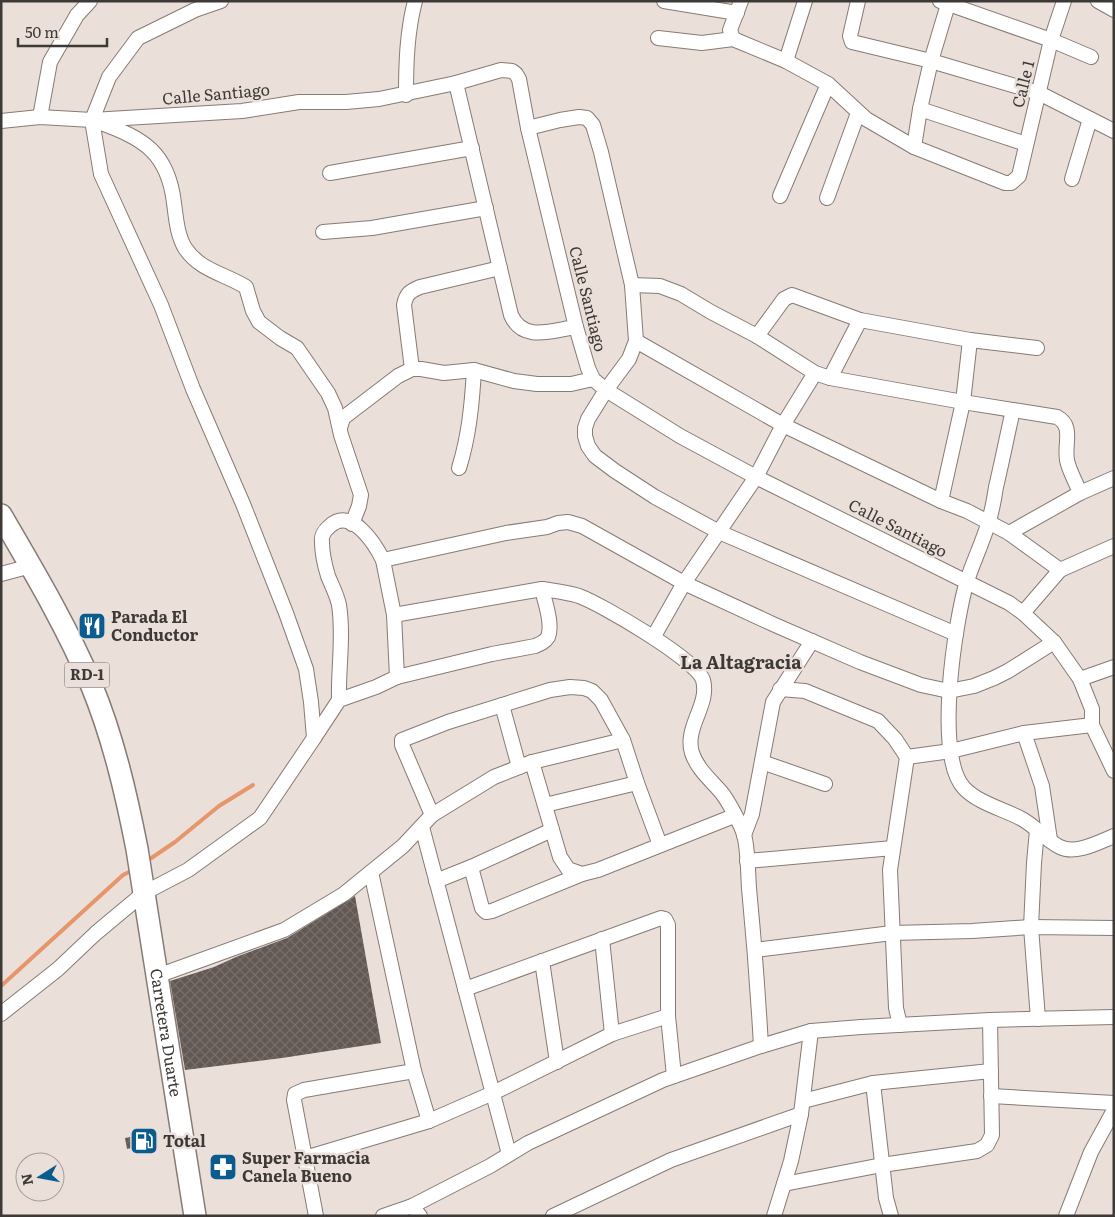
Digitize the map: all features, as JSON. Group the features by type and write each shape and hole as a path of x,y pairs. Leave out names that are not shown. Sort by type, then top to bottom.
{"main road":[{"name":"RD-1","path":"1,515 31,566"},
{"name":"Carretera Duarte","path":"31,566 77,652 91,685 111,740 126,792 158,976 195,1216"}],"street":[{"path":"40,117 50,62 77,16 90,1"},
{"path":"221,1 195,10 138,38 109,77 92,120 101,174 161,305 193,389 243,504 286,613 306,669 312,702 314,738"},
{"path":"406,95 406,52 415,1"},
{"path":"664,1 739,7 730,30 733,40"},
{"path":"786,60 805,1"},
{"path":"858,1 850,36 852,42 1039,93 1114,131"},
{"name":"Calle 1","path":"914,147 1000,182 1011,183 1020,176 1051,40 1064,1"},
{"path":"1098,1 1114,10"},
{"path":"658,38 702,44 733,40 786,60 828,84 858,113 914,147 920,109 946,2 1051,40 1091,57"},
{"name":"Calle Santiago","path":"1,121 40,117 92,120 242,111 299,102 346,102 379,99 406,95 501,70 512,71 519,79 528,128 576,326 593,379 606,390 680,436 756,477 1009,603 1023,613 1054,642 1080,679 1092,709 1092,725 1114,771"},
{"path":"456,83 514,324 527,332 539,333 576,326"},
{"path":"780,196 828,84"},
{"path":"920,109 1026,144"},
{"path":"827,198 858,113"},
{"path":"528,128 579,117 587,118 593,125 602,152 632,285 636,341 628,359 588,418 585,428 588,446 595,456 655,496 719,532 956,634"},
{"path":"1072,179 1090,119"},
{"path":"92,120 123,131 142,142 160,158 167,172 173,192 177,224 184,247 198,264 246,287 253,311 260,322 280,338 297,348 328,392 336,408 340,428 361,495 352,524"},
{"path":"330,173 472,148"},
{"path":"324,232 372,228 486,208"},
{"path":"412,369 404,305 405,298 410,291 500,268"},
{"path":"632,285 660,286 681,294 757,336 815,373 830,378 1057,417 1063,420 1067,427 1067,461 1080,493"},
{"path":"757,336 784,299 792,295 860,320 970,340 1037,348"},
{"path":"830,378 860,320"},
{"path":"940,500 963,402 970,340"},
{"path":"636,341 783,425 967,511 1009,533 1060,570"},
{"path":"340,428 344,418 398,376 412,369 444,373 474,370 537,384 572,384 593,379"},
{"path":"459,468 465,447 472,406 474,370"},
{"path":"654,636 684,583 756,477 783,425 815,373"},
{"path":"1013,410 989,524 967,582 956,634 953,671 949,691 949,730 957,776 963,788 974,796 1022,819 1060,847 1076,849 1114,836"},
{"path":"1009,533 1080,493 1114,478"},
{"path":"1,1014 58,969 143,886 188,870 260,818 339,700 338,677 341,627 338,603 328,574 321,541 326,530 333,523 343,521 352,524 366,533 383,560 394,615 397,677"},
{"path":"383,560 506,533 568,522 582,526 684,583 812,641 860,662 921,685 949,691 974,686 994,678 1054,642"},
{"path":"1023,613 1060,570 1114,546"},
{"path":"1,574 31,566"},
{"path":"339,700 376,687 397,677 440,665 542,643 548,638 549,628 542,589"},
{"path":"394,615 542,589 563,592 581,597 654,636 698,671 703,678 704,690 703,699 691,732 690,743 700,770 721,792 744,835 755,950 761,1046"},
{"path":"744,835 750,823 773,702 812,641"},
{"path":"1080,679 1114,667"},
{"path":"432,815 401,742 410,736 448,722 550,690 570,687 584,688 592,691 601,700 623,740 636,783 660,846"},
{"path":"780,689 805,692 878,721 895,739 907,756 890,870 896,1008 900,1025"},
{"path":"502,705 525,764 544,805 560,857 568,869 582,874"},
{"path":"907,756 951,750 1024,733 1092,725"},
{"path":"1024,733 1042,786 1050,840"},
{"path":"158,976 284,930 344,894 403,846 432,815 494,777 525,764 623,740"},
{"path":"762,762 825,784"},
{"path":"544,805 636,783"},
{"path":"471,867 482,908 486,912 492,911 582,874 598,870 734,816"},
{"path":"422,827 510,1154"},
{"path":"436,881 552,830"},
{"path":"1038,830 1034,863 1031,927 1038,1019"},
{"path":"747,861 893,848"},
{"path":"371,872 414,1071 429,1121"},
{"path":"465,990 661,918 665,919 668,926 668,1016 674,1076"},
{"path":"755,950 892,933 1031,927 1114,928"},
{"path":"602,939 612,1034"},
{"path":"542,961 557,1062"},
{"path":"305,1158 429,1121 493,1093 612,1034 668,1016"},
{"path":"383,1216 416,1211 528,1143 674,1076 810,1031 990,1020 1114,1017"},
{"path":"784,1184 977,1151 988,1145 992,1135 990,1020"},
{"path":"771,1215 784,1184 802,1108 810,1031"},
{"path":"316,1216 294,1100 295,1094 304,1090 414,1071"},
{"path":"553,1216 670,1160 802,1108 873,1083 991,1072"},
{"path":"873,1083 886,1198 891,1216"},
{"path":"992,1096 1114,1104"},
{"path":"1066,1216 1091,1152 1114,1110"}],"building":[{"path":"355,896 381,1043 185,1070 170,981 214,967 287,938"},
{"path":"146,1134 148,1145 127,1149 125,1138"}],"waterway":[{"path":"147,861 175,842 219,806 253,785"},
{"path":"1,986 123,875 133,870"}],"place":[{"name":"Parada El Conductor","path":"92,626"},
{"name":"Total","path":"144,1141"},
{"name":"Super Farmacia Canela Bueno","path":"223,1167"}],"district":[{"name":"La Altagracia","path":"741,663"}]}
